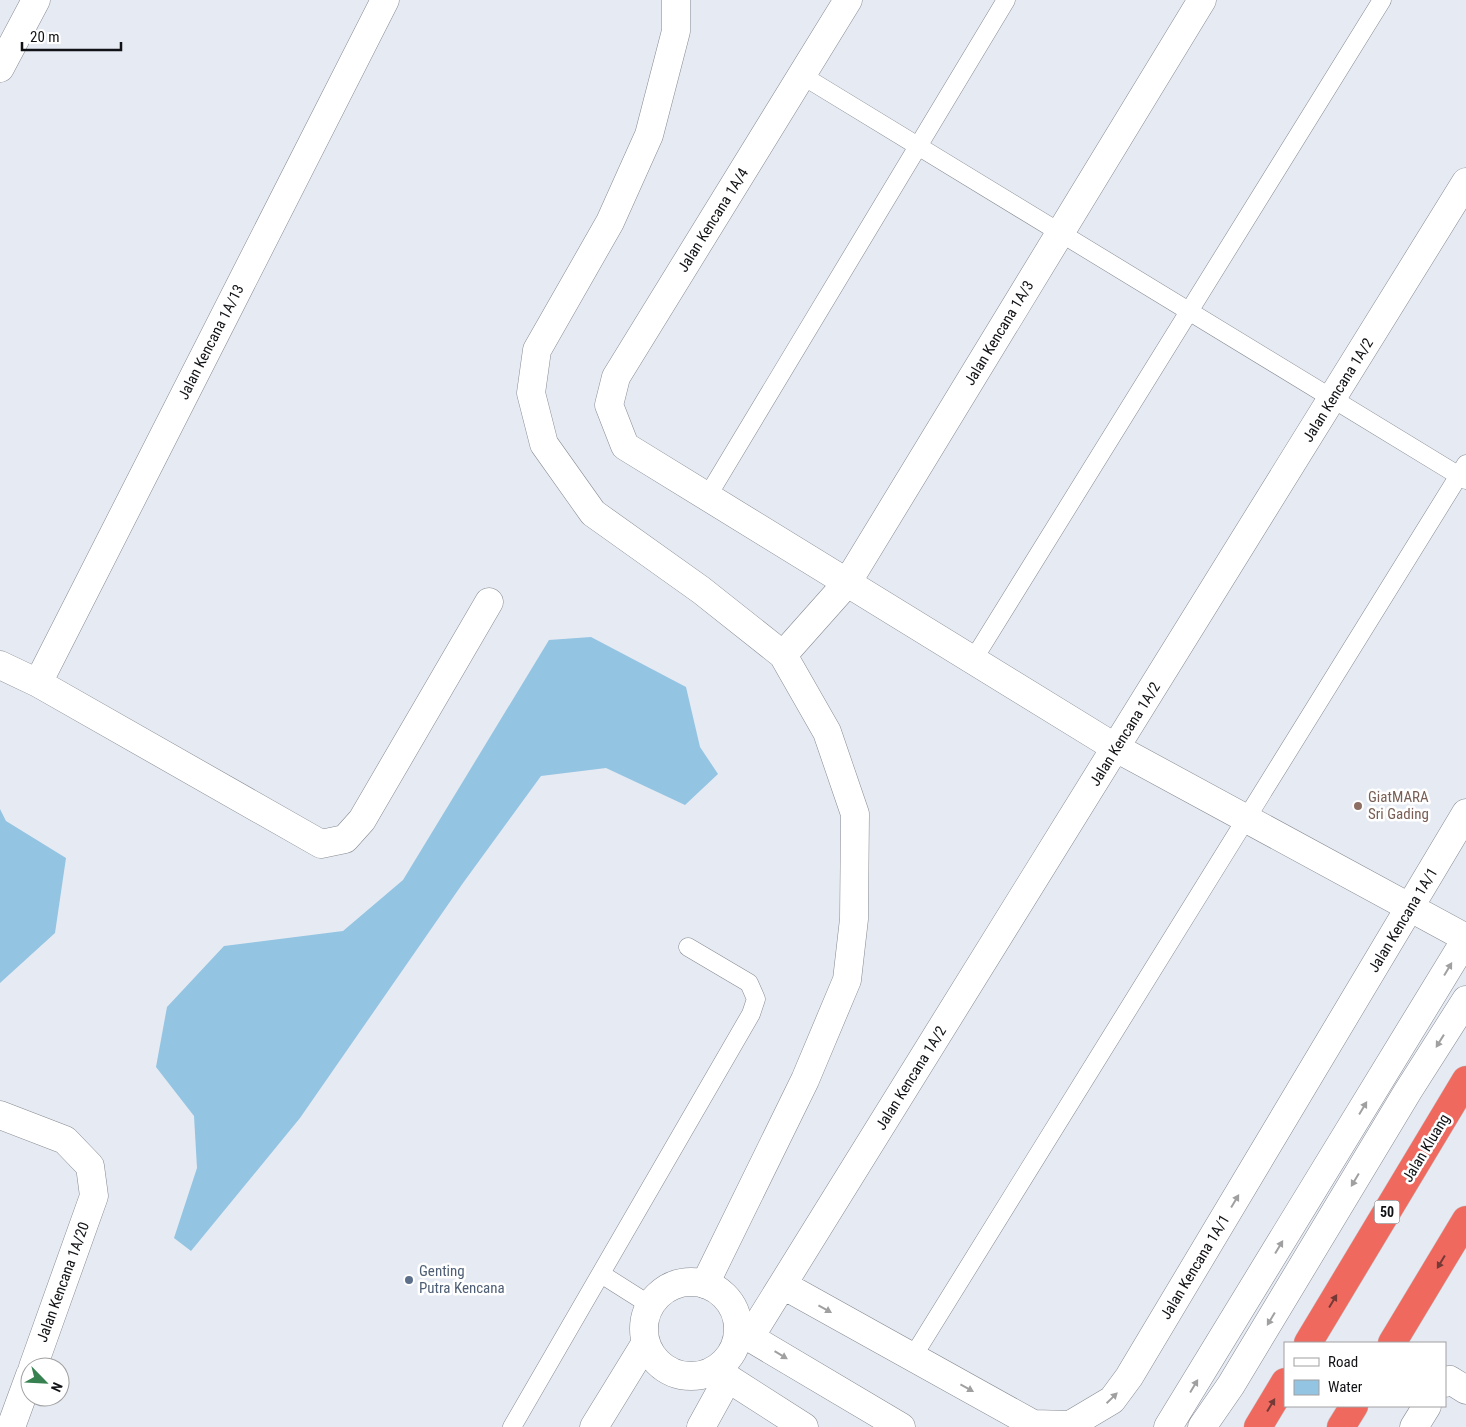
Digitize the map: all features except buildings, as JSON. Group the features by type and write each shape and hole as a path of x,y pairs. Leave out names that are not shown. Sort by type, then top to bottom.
{"highway":[{"name":"Jalan Kluang","path":"1309,1342 1466,1080"},
{"path":"1393,1342 1466,1220"},
{"path":"1258,1427 1284,1384"},
{"path":"1341,1427 1353,1407"}],"street":[{"path":"0,68 36,0"},
{"name":"Jalan Kencana 1A/13","path":"38,683 384,0"},
{"path":"676,0 676,31 649,135 610,222 537,350 531,393 544,444 593,513 701,590 783,655 827,732 855,814 854,919 847,980 805,1080 705,1284"},
{"name":"Jalan Kencana 1A/4","path":"707,497 625,446 609,405 616,377 803,76 848,0"},
{"name":"Jalan Kencana 1A/3","path":"783,655 847,583 1202,0"},
{"name":"Jalan Kencana 1A/2","path":"744,1334 783,1285 1466,182"},
{"path":"707,497 1116,748 1466,939 1168,1427"},
{"path":"0,665 38,683 322,844 345,839 362,820 490,602"},
{"name":"Jalan Kencana 1A/1","path":"783,1285 1033,1424 1070,1425 1112,1400 1129,1377 1466,813"},
{"path":"1202,1427 1231,1385 1403,1099 1466,1000"},
{"name":"Jalan Kencana 1A/20","path":"0,1115 65,1140 90,1166 94,1196 37,1357"},
{"path":"804,1427 721,1374 691,1377 668,1372 655,1360 646,1344 643,1331 650,1305 660,1293 674,1285 689,1282 705,1284 727,1298 744,1334 902,1427"},
{"path":"701,1427 727,1360 744,1334"},
{"path":"594,1427 646,1344"},
{"path":"1446,1382 1450,1380 1466,1390"},
{"path":"11,1427 20,1402"},
{"path":"1414,1427 1425,1407"}],"lane":[{"path":"707,497 1006,0"},
{"path":"973,660 1382,0"},
{"path":"803,76 1332,398 1464,473 912,1358"},
{"path":"512,1427 751,1014 756,999 749,983 688,947"},
{"path":"601,1274 650,1305"}],"water":[{"path":"591,637 686,687 700,747 718,774 685,805 606,768 541,776 463,883 300,1118 191,1251 174,1238 197,1168 194,1116 156,1067 167,1007 224,946 343,931 403,880 549,640"},
{"path":"0,809 6,821 66,858 55,933 0,983"}],"place":[{"name":"GiatMARA Sri Gading","path":"1358,806"},
{"name":"Genting Putra Kencana","path":"409,1280"}]}
